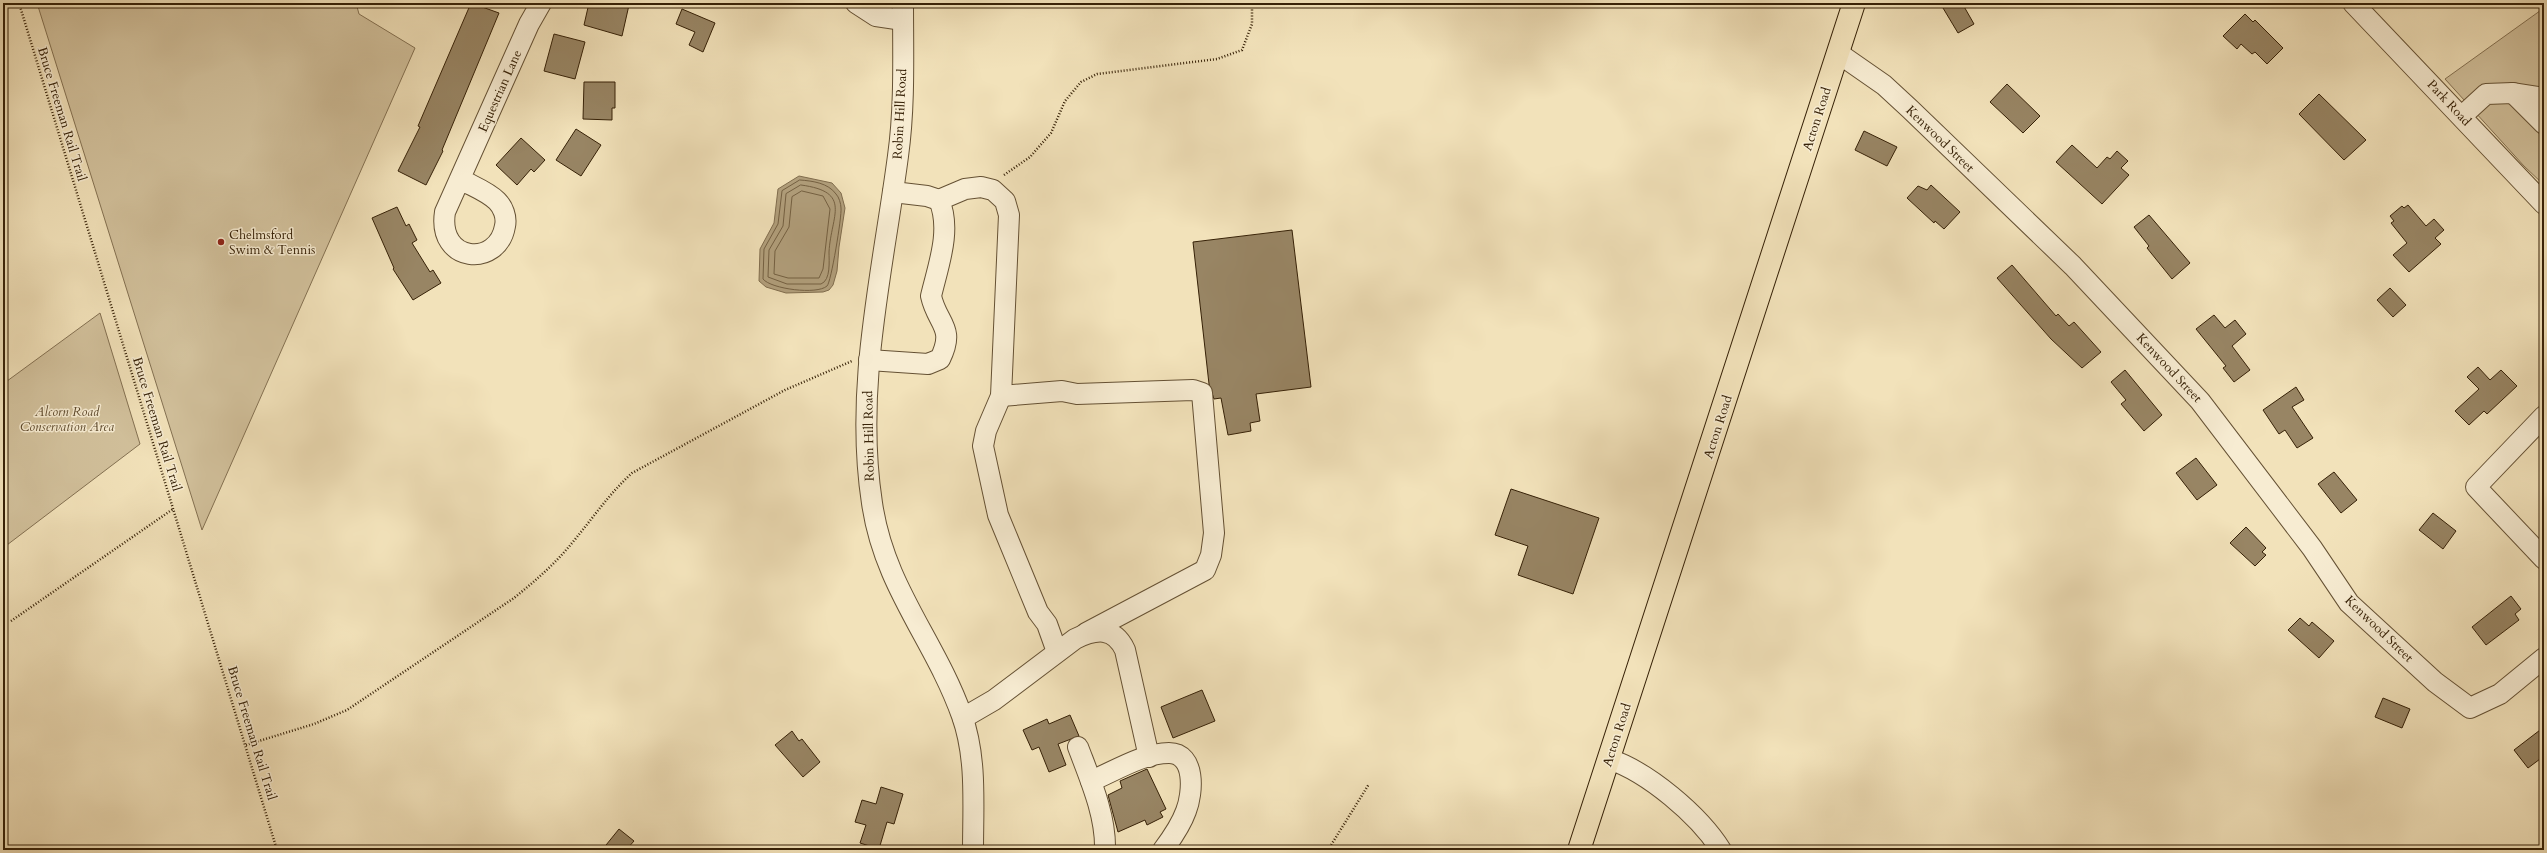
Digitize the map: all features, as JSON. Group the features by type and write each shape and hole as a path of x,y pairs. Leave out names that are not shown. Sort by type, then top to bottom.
{"main road":[{"name":"Acton Road","path":"1579,850 1854,3"}],"street":[{"name":"Equestrian Lane","path":"460,179 529,24 541,3"},
{"path":"856,3 876,16 903,11"},
{"name":"Park Road","path":"2353,3 2544,204"},
{"name":"Robin Hill Road","path":"903,11 901,121 893,192 878,279 869,360 869,474 876,526 892,577 950,685 963,718 968,739 974,791 973,850"},
{"name":"Kenwood Street","path":"1838,53 1861,68 1894,95 2073,266 2200,401 2312,548 2349,603 2435,682 2470,708 2500,694 2544,658"},
{"path":"2462,116 2486,94 2513,93 2544,98"},
{"path":"2513,93 2544,124"},
{"path":"893,192 927,196 939,200 965,189 986,188 993,190 1005,201 1009,215 1001,396 986,431 983,446 987,472 998,515 1038,612 1047,624 1057,652"},
{"path":"869,360 928,364 940,359 945,350 948,332 933,306 931,296 945,231 944,213 939,200"},
{"path":"963,718 994,700 1057,652 1086,633 1204,570 1211,555 1214,533 1202,393 1193,390 1077,394 1062,391 1001,396"},
{"path":"2544,416 2476,487 2544,559"},
{"path":"1086,633 1107,631 1115,635 1121,641 1128,660 1149,757"},
{"path":"1078,746 1091,781 1103,826 1105,850"},
{"path":"1091,781 1149,757 1177,754 1189,767 1190,790 1187,810 1179,826 1163,850"},
{"path":"1609,759 1635,771 1663,791 1691,815 1721,850"}],"path":[{"name":"Bruce Freeman Rail Trail","path":"19,3 277,850"},
{"path":"986,188 1030,157 1051,133 1065,101 1086,79 1096,74 1217,60 1242,50 1252,24 1252,3"},
{"path":"246,745 314,724 348,710 514,598 553,565 612,491 632,473 785,390 854,360 869,360"},
{"path":"11,621 173,510"},
{"path":"1328,850 1369,784"}],"green space":[{"name":"Chelmsford Swim & Tennis","path":"37,3 356,3 359,14 415,48 202,530"},
{"path":"2544,8 2544,185 2524,166 2445,79"},
{"name":"Alcorn Road Conservation Area","path":"100,313 140,444 3,548 3,384"}],"water":[{"path":"799,176 832,183 841,193 845,208 837,271 833,285 829,290 823,292 786,293 766,287 759,281 760,249 774,223 778,189"}],"building":[{"path":"471,3 499,13 442,150 443,151 426,185 398,171 420,127 418,126"},
{"path":"589,3 621,3 629,5 622,36 584,25"},
{"path":"1940,3 1962,3 1974,24 1958,33"},
{"path":"682,9 715,23 703,52 689,45 695,32 676,24"},
{"path":"2245,14 2253,22 2255,20 2283,48 2267,64 2255,52 2252,54 2241,44 2237,49 2223,36"},
{"path":"554,34 585,42 575,79 544,71"},
{"path":"584,82 615,82 615,108 612,108 612,120 583,119"},
{"path":"2007,84 2040,116 2023,133 1990,102"},
{"path":"2319,94 2366,140 2344,160 2299,114"},
{"path":"576,129 601,145 581,176 556,160"},
{"path":"1864,131 1897,147 1887,166 1855,150"},
{"path":"521,138 545,160 534,172 531,169 517,185 496,165"},
{"path":"2072,145 2097,168 2107,157 2110,159 2117,151 2128,161 2121,168 2129,175 2102,204 2056,162"},
{"path":"1931,185 1960,212 1944,229 1935,221 1934,223 1907,198 1918,186 1927,190"},
{"path":"2408,205 2426,226 2434,219 2444,230 2435,238 2441,244 2409,272 2393,255 2407,243 2391,223 2394,221 2390,216 2402,206 2404,208"},
{"path":"397,207 406,226 409,224 417,240 412,243 430,272 433,270 441,283 413,300 393,269 394,268 372,218"},
{"path":"2149,215 2190,263 2172,279 2147,248 2149,246 2134,227"},
{"path":"1292,230 1311,387 1256,394 1260,421 1250,423 1251,431 1228,435 1221,398 1214,399 1209,384 1193,242"},
{"path":"2012,265 2056,316 2058,314 2069,326 2074,322 2101,352 2082,368 2051,339 1997,278"},
{"path":"2390,288 2406,305 2393,317 2377,300"},
{"path":"2214,315 2225,328 2235,320 2246,334 2232,346 2250,370 2234,382 2223,368 2226,366 2196,329"},
{"path":"2478,367 2490,380 2501,370 2517,386 2487,414 2484,411 2469,425 2455,411 2479,389 2467,377"},
{"path":"2125,370 2162,415 2144,431 2121,404 2126,400 2111,382"},
{"path":"2296,387 2304,400 2292,407 2313,438 2297,448 2285,430 2279,434 2263,410"},
{"path":"2196,458 2217,485 2197,500 2176,473"},
{"path":"2334,472 2357,500 2341,513 2318,484"},
{"path":"1511,489 1599,518 1573,594 1518,575 1528,546 1495,535"},
{"path":"2433,513 2456,531 2443,549 2419,530"},
{"path":"2246,527 2266,548 2262,552 2266,555 2255,566 2230,543"},
{"path":"2511,596 2521,609 2515,614 2519,620 2486,645 2472,627"},
{"path":"2300,618 2309,626 2312,622 2334,641 2319,658 2288,630"},
{"path":"1202,690 1215,721 1173,738 1161,707"},
{"path":"2383,698 2410,709 2402,728 2375,717"},
{"path":"1070,715 1079,736 1058,744 1066,765 1049,772 1039,747 1032,750 1023,730 1047,719 1049,724"},
{"path":"2544,727 2544,756 2528,768 2514,750"},
{"path":"792,731 799,741 802,739 820,762 803,777 775,745"},
{"path":"1147,769 1166,809 1160,812 1163,817 1147,825 1145,820 1118,832 1108,795 1122,788 1120,781"},
{"path":"881,787 903,794 894,824 887,822 879,849 860,843 866,825 855,822 862,800 876,804"},
{"path":"619,829 634,841 626,850 602,850"}],"place":[{"name":"Chelmsford Swim & Tennis","path":"221,242"}]}
